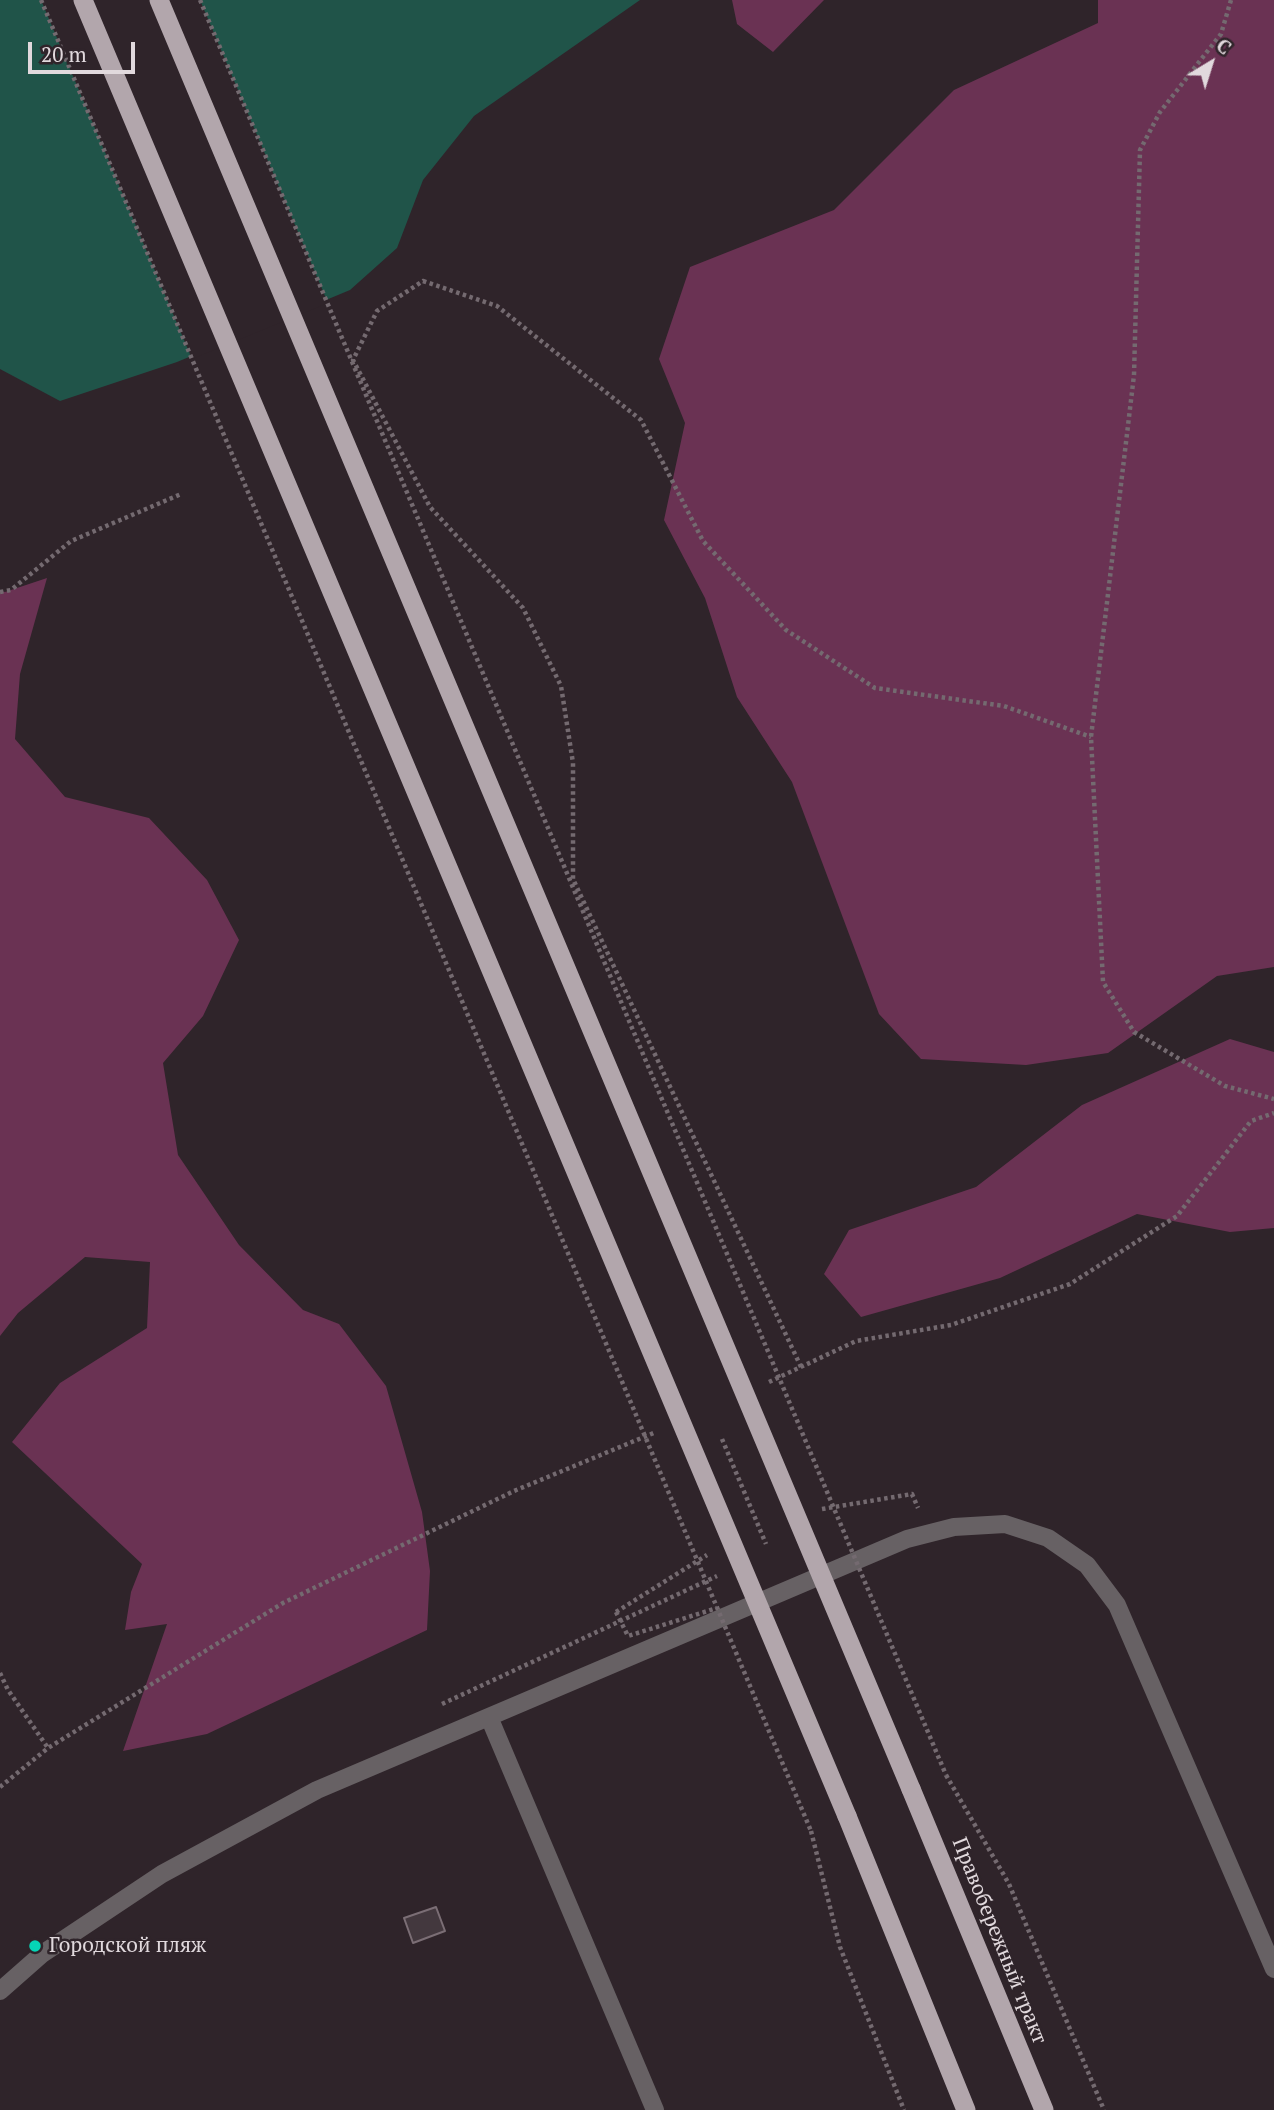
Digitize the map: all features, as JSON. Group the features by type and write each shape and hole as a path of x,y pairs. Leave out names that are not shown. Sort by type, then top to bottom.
{"highway":[{"path":"83,0 846,1816 966,2110"},
{"name":"Правобережный тракт","path":"159,0 1044,2110"}],"street":[{"path":"0,1991 42,1954 162,1874 317,1790 906,1539 954,1527 1005,1524 1048,1538 1087,1565 1117,1605 1274,1969"},
{"path":"489,1717 654,2110"}],"path":[{"path":"41,0 811,1831 840,1947 904,2110"},
{"path":"200,0 946,1775 1009,1884 1104,2110"},
{"path":"1231,0 1221,34 1160,112 1140,150 1134,375 1091,737 1103,982 1134,1032 1225,1086 1274,1099"},
{"path":"802,1367 573,879 573,764 561,686 523,608 430,507 354,360 377,311 423,281 498,306 641,420 703,541 786,630 875,688 1004,706 1091,737"},
{"path":"0,592 11,590 71,541 181,494"},
{"path":"767,1383 856,1342 951,1325 1070,1284 1177,1216 1251,1121 1274,1113"},
{"path":"0,1787 48,1748 283,1603 514,1491 661,1430"},
{"path":"720,1434 761,1530 751,1534"},
{"path":"819,1509 912,1494"},
{"path":"709,1554 616,1612 628,1636 717,1608"},
{"path":"0,1673 48,1748"}],"shaded area":[{"path":"0,0 640,0 474,116 423,180 397,248 350,290 177,362 60,401 0,369"},
{"path":"732,0 824,0 773,52 737,24"},
{"path":"1098,0 1274,0 1274,967 1217,976 1108,1053 1026,1065 921,1059 879,1014 792,782 737,697 705,598 664,520 685,423 659,359 690,267 834,210 954,90 1098,23"},
{"path":"47,578 20,674 15,739 65,797 149,818 207,880 239,940 203,1016 163,1063 178,1155 239,1245 303,1310 339,1324 386,1386 422,1512 430,1571 427,1630 207,1734 123,1751 167,1624 125,1630 131,1592 142,1564 12,1442 60,1383 147,1328 150,1262 85,1257 18,1313 0,1336 0,591 5,592"},
{"path":"1230,1039 1274,1052 1274,1228 1230,1232 1137,1214 1000,1278 861,1317 824,1274 849,1230 976,1187 1082,1105"}],"pier":[{"path":"41,0 200,0 328,303 192,359"}],"building":[{"path":"436,1907 445,1931 413,1943 404,1918"}],"place":[{"name":"Городской пляж","path":"35,1946"}]}
